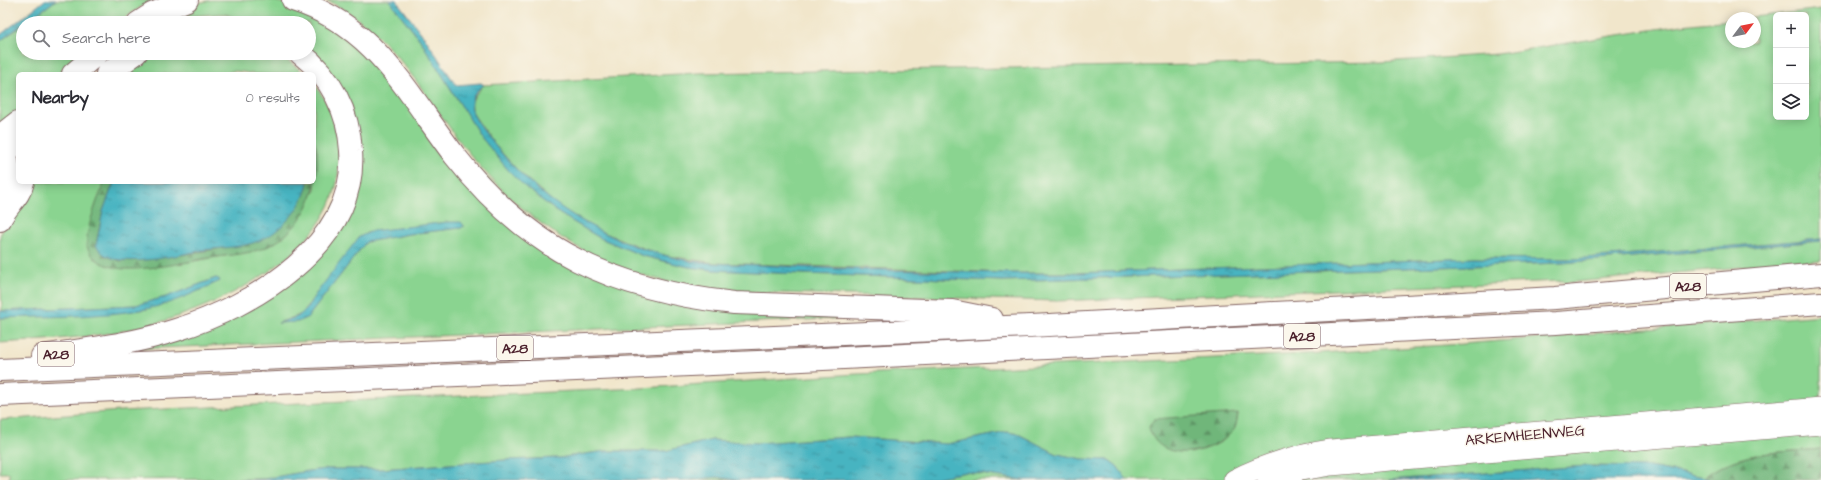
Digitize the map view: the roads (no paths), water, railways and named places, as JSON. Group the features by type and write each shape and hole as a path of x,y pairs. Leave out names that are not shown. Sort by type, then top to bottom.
{"main road":[{"path":"149,16 187,0"},
{"name":"A28","path":"293,0 326,13 364,38 401,79 460,161 483,188 504,209 544,241 606,275 671,294 734,303 952,311 1031,326"},
{"path":"75,72 90,60"},
{"path":"110,72 126,60"},
{"name":"A28","path":"0,362 112,345 176,330 215,315 240,303 278,279 310,253 332,228 340,211 351,175 352,159 350,137 339,100 320,71 308,60"},
{"path":"0,190 7,179 9,170 6,144 16,126"},
{"path":"0,220 7,207 19,193 22,184"},
{"name":"A28","path":"0,370 1031,326 1555,298 1821,274"},
{"name":"A28","path":"0,395 782,361 1556,323 1821,303"},
{"name":"A28","path":"0,403 96,391"},
{"name":"ARKEMHEENWEG","path":"1234,480 1275,462 1296,456 1331,450 1821,408"},
{"name":"ARKEMHEENWEG","path":"1268,480 1301,470 1331,465 1821,424"}],"water":[{"path":"45,0 56,0 34,16 24,16"},
{"path":"389,0 396,0 425,38 456,85 481,83 484,85 477,91 471,103 474,116 482,129 506,159 528,181 551,200 577,218 603,232 631,245 691,261 726,264 857,269 994,273 1076,273 1474,258 1573,259 1821,239 1821,241 1562,263 1003,281 777,273 712,270 689,267 643,256 600,238 560,214 525,187 509,171 481,137 420,40"},
{"path":"16,23 16,29 0,41 0,35"},
{"path":"113,184 308,184 303,198 293,214 274,233 260,241 163,258 131,261 109,257 100,251 96,245 103,211"},
{"path":"448,222 461,222 464,226 461,228 409,234 366,242 308,317 298,322 278,323 297,317 306,310 315,295 359,237 372,231"},
{"path":"216,278 220,281 175,301 146,309 110,314 0,318 0,311 136,305 166,297"},
{"path":"1007,432 1018,434 1057,454 1082,459 1109,460 1117,466 1127,480 1023,480 966,472 924,480 736,480 717,477 691,480 239,480 264,479 327,469 380,469 506,460 559,458 605,451 665,451 712,440 757,443 850,437 947,444"},
{"path":"1587,466 1649,467 1704,477 1710,480 1566,480 1553,478 1518,480 1389,480"}]}
